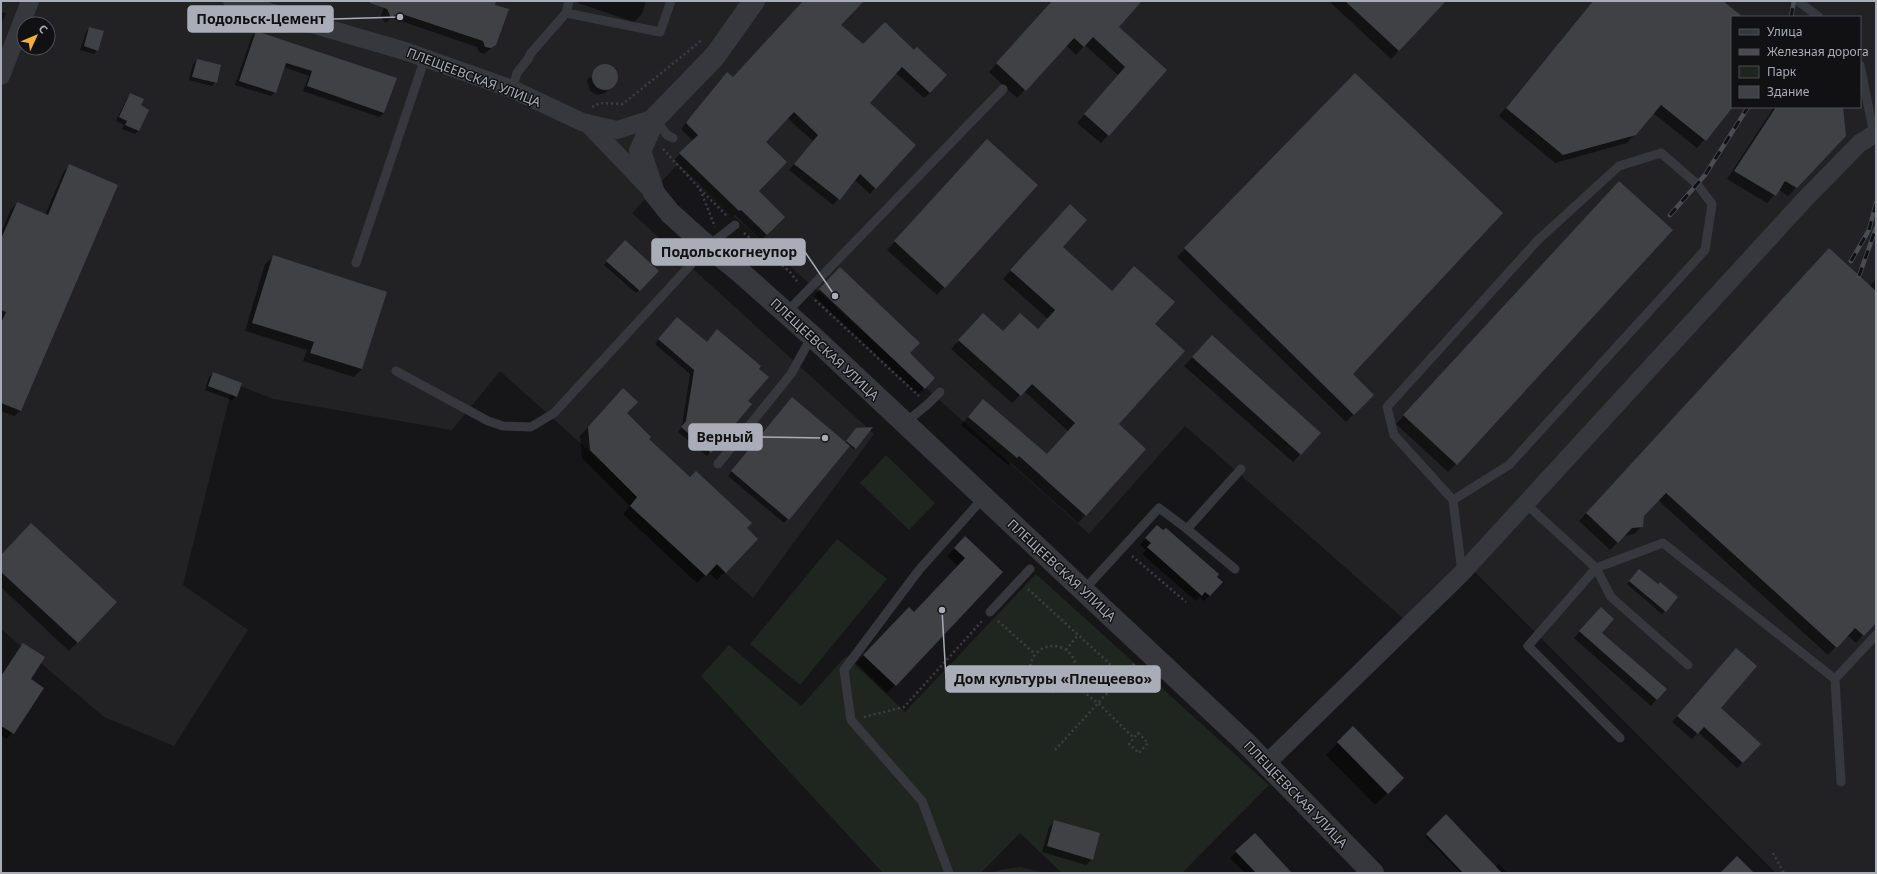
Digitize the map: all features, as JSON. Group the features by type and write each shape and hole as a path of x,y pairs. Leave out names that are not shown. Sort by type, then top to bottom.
{"street":[{"path":"1,76 30,1"},
{"name":"ПЛЕЩЕЕВСКАЯ УЛИЦА","path":"232,1 405,50 512,89 587,123 617,130 665,130"},
{"path":"665,130 754,1"},
{"path":"587,123 654,193"},
{"name":"ПЛЕЩЕЕВСКАЯ УЛИЦА","path":"665,130 640,151 654,193 670,213 715,242 740,272 812,336 1267,763 1373,873"},
{"path":"1267,763 1462,573 1806,198 1870,137"}],"lane":[{"path":"512,89 517,73 531,53 566,13 569,1"},
{"path":"566,13 660,32 671,1"},
{"path":"1798,1 1818,16"},
{"path":"356,263 425,58"},
{"path":"1861,71 1870,137"},
{"path":"786,313 1003,89"},
{"path":"1453,500 1509,465 1705,250 1712,204 1697,184 1661,153 1619,166 1538,240 1386,407 1394,435 1453,500 1462,573"},
{"path":"396,371 488,421 503,426 531,426 554,413 715,242 735,224"},
{"path":"718,464 791,374 812,336"},
{"path":"905,423 940,392"},
{"path":"1187,529 1240,469"},
{"path":"949,873 922,801 851,720 844,670 918,570 984,497"},
{"path":"1526,504 1596,568 1611,597 1688,665"},
{"path":"1083,591 1159,508 1235,569"},
{"path":"1620,738 1528,646 1596,568 1663,543 1835,680"},
{"path":"990,612 1030,569"},
{"path":"1841,782 1835,680 1876,634"}],"path":[{"path":"600,103 623,104 707,34"},
{"path":"663,155 665,130"},
{"path":"663,149 735,224 790,272 805,292 928,404"},
{"path":"700,189 709,216 715,242"},
{"path":"1122,548 1186,602"},
{"path":"1019,581 1123,676"},
{"path":"851,720 904,706 990,612 1035,654"},
{"path":"1066,650 1078,635"},
{"path":"1046,647 1060,647 1066,650 1075,663 1075,671 1071,682 1062,689 1047,691 1034,682 1030,667 1035,654 1046,647"},
{"path":"1056,750 1134,664"},
{"path":"1071,682 1099,704 1134,738"},
{"path":"1138,733 1148,743 1139,753 1129,744 1134,738 1138,733"},
{"path":"1773,853 1784,873"}],"shaded area":[{"path":"1,1 1876,1 1876,873 1776,873 1471,568 1415,629 1185,426 1089,534 677,165 632,213 874,434 753,598 500,371 452,430 273,399 233,383 183,585 248,630 174,746 104,717 1,629"}],"green space":[{"path":"886,455 935,503 909,530 860,483"},
{"path":"837,539 887,579 800,685 750,644"},
{"path":"1036,574 1269,785 1182,873 1062,873 1020,833 981,873 883,873 701,676 729,645 801,706 846,656 905,712"},
{"path":"1020,867 1045,873 992,873 999,870"}],"building":[{"path":"370,1 496,1 495,5 509,9 496,45 491,48 485,47 483,41 399,13 391,18 387,9 370,3"},
{"path":"803,1 864,1 841,25 863,44 885,22 914,50 917,47 947,75 930,93 902,67 870,103 916,145 876,189 860,174 840,200 794,164 818,135 794,112 766,142 787,162 759,191 785,217 767,235 741,210 739,211 679,153 698,135 686,123 691,116 727,72 733,77"},
{"path":"1052,1 1142,1 1119,27 1167,70 1109,136 1084,114 1125,67 1093,37 1084,47 1074,38 1026,91 996,63"},
{"path":"1345,1 1446,1 1399,51"},
{"path":"1593,1 1723,1 1742,16 1731,16 1732,108 1706,141 1661,105 1636,135 1563,155 1506,108"},
{"path":"89,27 104,31 98,51 84,46"},
{"path":"256,31 397,78 384,113 307,86 312,71 286,63 276,93 239,81"},
{"path":"197,59 221,65 217,83 192,77"},
{"path":"605,64 614,68 618,77 614,86 605,90 596,86 592,77 596,68"},
{"path":"1355,73 1503,213 1353,374 1374,395 1354,415 1184,248"},
{"path":"130,93 144,99 141,105 149,110 139,131 125,125 127,121 119,117"},
{"path":"1775,108 1843,108 1846,136 1797,188 1785,181 1776,196 1734,171"},
{"path":"987,139 1038,185 945,288 894,241"},
{"path":"69,164 118,185 21,411 1,403 1,323 6,312 1,310 1,239 17,202 48,215"},
{"path":"1619,181 1673,230 1457,465 1403,415"},
{"path":"1070,204 1087,220 1063,247 1112,291 1134,266 1175,302 1155,324 1185,351 1119,424 1146,449 1086,516 1019,456 1017,458 968,417 983,399 1047,454 1075,423 1032,384 1021,396 958,340 983,313 1003,331 1020,313 1038,329 1055,310 1010,270"},
{"path":"625,240 659,271 640,291 606,261"},
{"path":"1829,248 1876,291 1876,623 1864,636 1855,628 1837,648 1666,493 1644,516 1643,527 1632,528 1618,543 1586,513"},
{"path":"273,255 387,292 362,369 310,353 314,342 252,323"},
{"path":"840,267 920,343 910,353 935,378 925,389 819,289"},
{"path":"677,317 707,342 717,329 761,366 759,369 769,377 748,401 752,404 711,453 681,427 686,421 694,370 658,339"},
{"path":"1212,335 1321,433 1301,455 1192,357"},
{"path":"213,372 242,383 237,397 208,386"},
{"path":"623,388 638,402 627,413 651,437 649,439 690,477 696,471 752,523 747,528 758,539 726,573 717,564 706,576 630,506 637,497 590,450 588,427"},
{"path":"792,397 850,446 789,520 731,471"},
{"path":"873,427 856,449 846,441 856,428"},
{"path":"31,523 117,602 78,643 1,572 1,555"},
{"path":"1157,525 1163,530 1166,528 1219,574 1217,577 1223,582 1210,596 1205,592 1202,596 1147,547 1151,543 1145,538"},
{"path":"965,536 1003,572 896,686 863,655 909,607 914,612 965,558 954,548"},
{"path":"1639,569 1658,584 1660,582 1678,597 1666,612 1629,581"},
{"path":"1601,607 1614,619 1602,633 1667,689 1657,700 1579,631"},
{"path":"23,643 45,657 31,679 44,688 14,734 1,726 1,676"},
{"path":"1736,648 1757,666 1721,708 1761,744 1743,763 1704,727 1698,734 1677,716"},
{"path":"1353,726 1404,778 1388,794 1337,742"},
{"path":"1446,814 1502,873 1463,873 1426,834"},
{"path":"1054,820 1100,833 1093,860 1047,846"},
{"path":"1255,833 1292,873 1256,873 1235,851"},
{"path":"1737,856 1754,873 1720,873"}],"railway":[{"path":"1791,16 1794,1"},
{"path":"1670,215 1705,175 1747,108"},
{"path":"1851,261 1869,230 1876,203"},
{"path":"1859,276 1876,228"}],"place":[{"name":"Подольск-Цемент","path":"400,17"},
{"name":"Подольскогнеупор","path":"835,296"},
{"name":"Верный","path":"825,438"},
{"name":"Дом культуры «Плещеево»","path":"942,610"}]}
